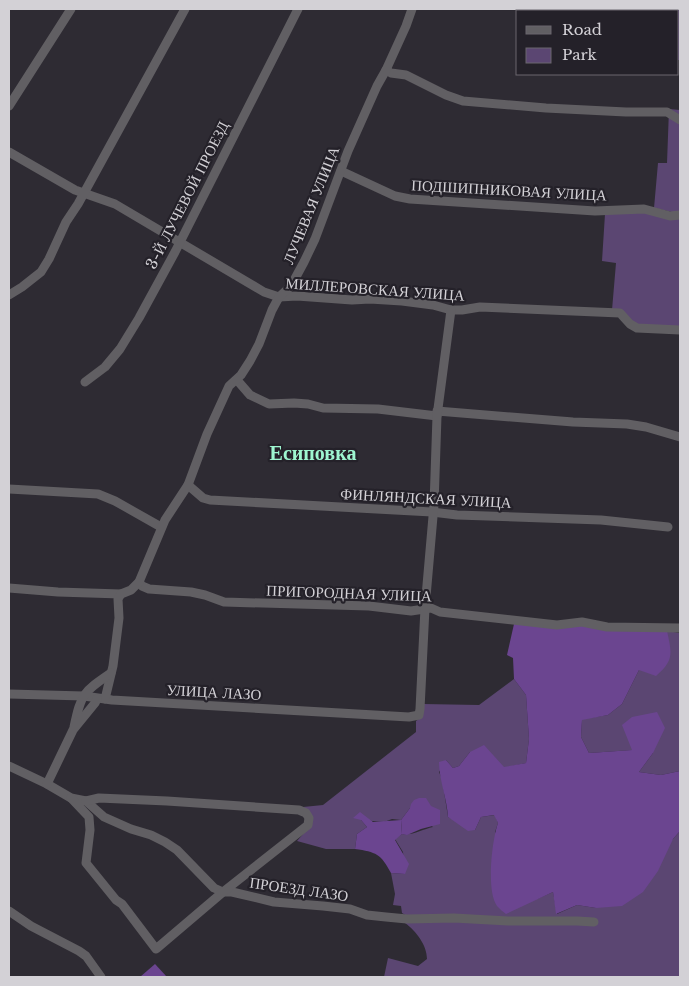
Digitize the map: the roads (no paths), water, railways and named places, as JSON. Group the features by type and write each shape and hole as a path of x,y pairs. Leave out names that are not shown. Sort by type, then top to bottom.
{"street":[{"path":"9,106 71,9"},
{"path":"9,295 22,288 41,272 49,259 66,222 84,193 185,9"},
{"name":"3-Й ЛУЧЕВОЙ ПРОЕЗД","path":"85,382 105,367 120,349 180,242 298,9"},
{"name":"ЛУЧЕВАЯ УЛИЦА","path":"139,582 161,527 188,485 207,434 229,386 237,380 259,344 279,296 291,286 315,239 373,94 386,70 412,9"},
{"path":"386,70 391,73 406,75 446,96 463,101 555,109 667,112 680,120"},
{"name":"МИЛЛЕРОВСКАЯ УЛИЦА","path":"9,152 75,190 115,204 264,292 279,296 402,301 451,310 480,307 620,313 630,324 637,328 680,330"},
{"name":"ПОДШИПНИКОВАЯ УЛИЦА","path":"341,170 395,196 410,199 595,211 644,209 670,216 680,215"},
{"path":"425,608 434,505 437,414 451,310"},
{"path":"237,380 250,395 269,404 294,403 323,408 378,409 627,424 646,427 680,437"},
{"name":"ФИНЛЯНДСКАЯ УЛИЦА","path":"188,485 203,498 210,500 457,515 601,520 668,527"},
{"path":"9,489 98,494 115,501 161,527"},
{"path":"9,588 121,594 131,590 139,582"},
{"name":"ПРИГОРОДНАЯ УЛИЦА","path":"139,582 148,589 205,594 224,602 369,606 411,611 425,608 436,609 440,612 557,624 582,622 606,627 680,628"},
{"path":"73,730 101,699 111,673 119,618 118,599 121,594"},
{"name":"УЛИЦА ЛАЗО","path":"9,694 84,696 101,699 409,717 418,715 420,709 425,608"},
{"path":"47,784 73,730 79,702 96,682 111,673"},
{"name":"ПРОЕЗД ЛАЗО","path":"9,766 71,798 86,801 104,817 165,842 177,850 214,888 223,892 232,892 274,902 323,906 367,915 407,919 454,918 594,922"},
{"path":"71,798 89,818 90,830 86,863 116,900 122,904 156,949 223,892 308,825 309,818 306,813 299,810 99,798 86,801"},
{"path":"9,911 31,926 86,956 100,977"}],"district":[{"name":"Есиповка","path":"313,453"}]}
